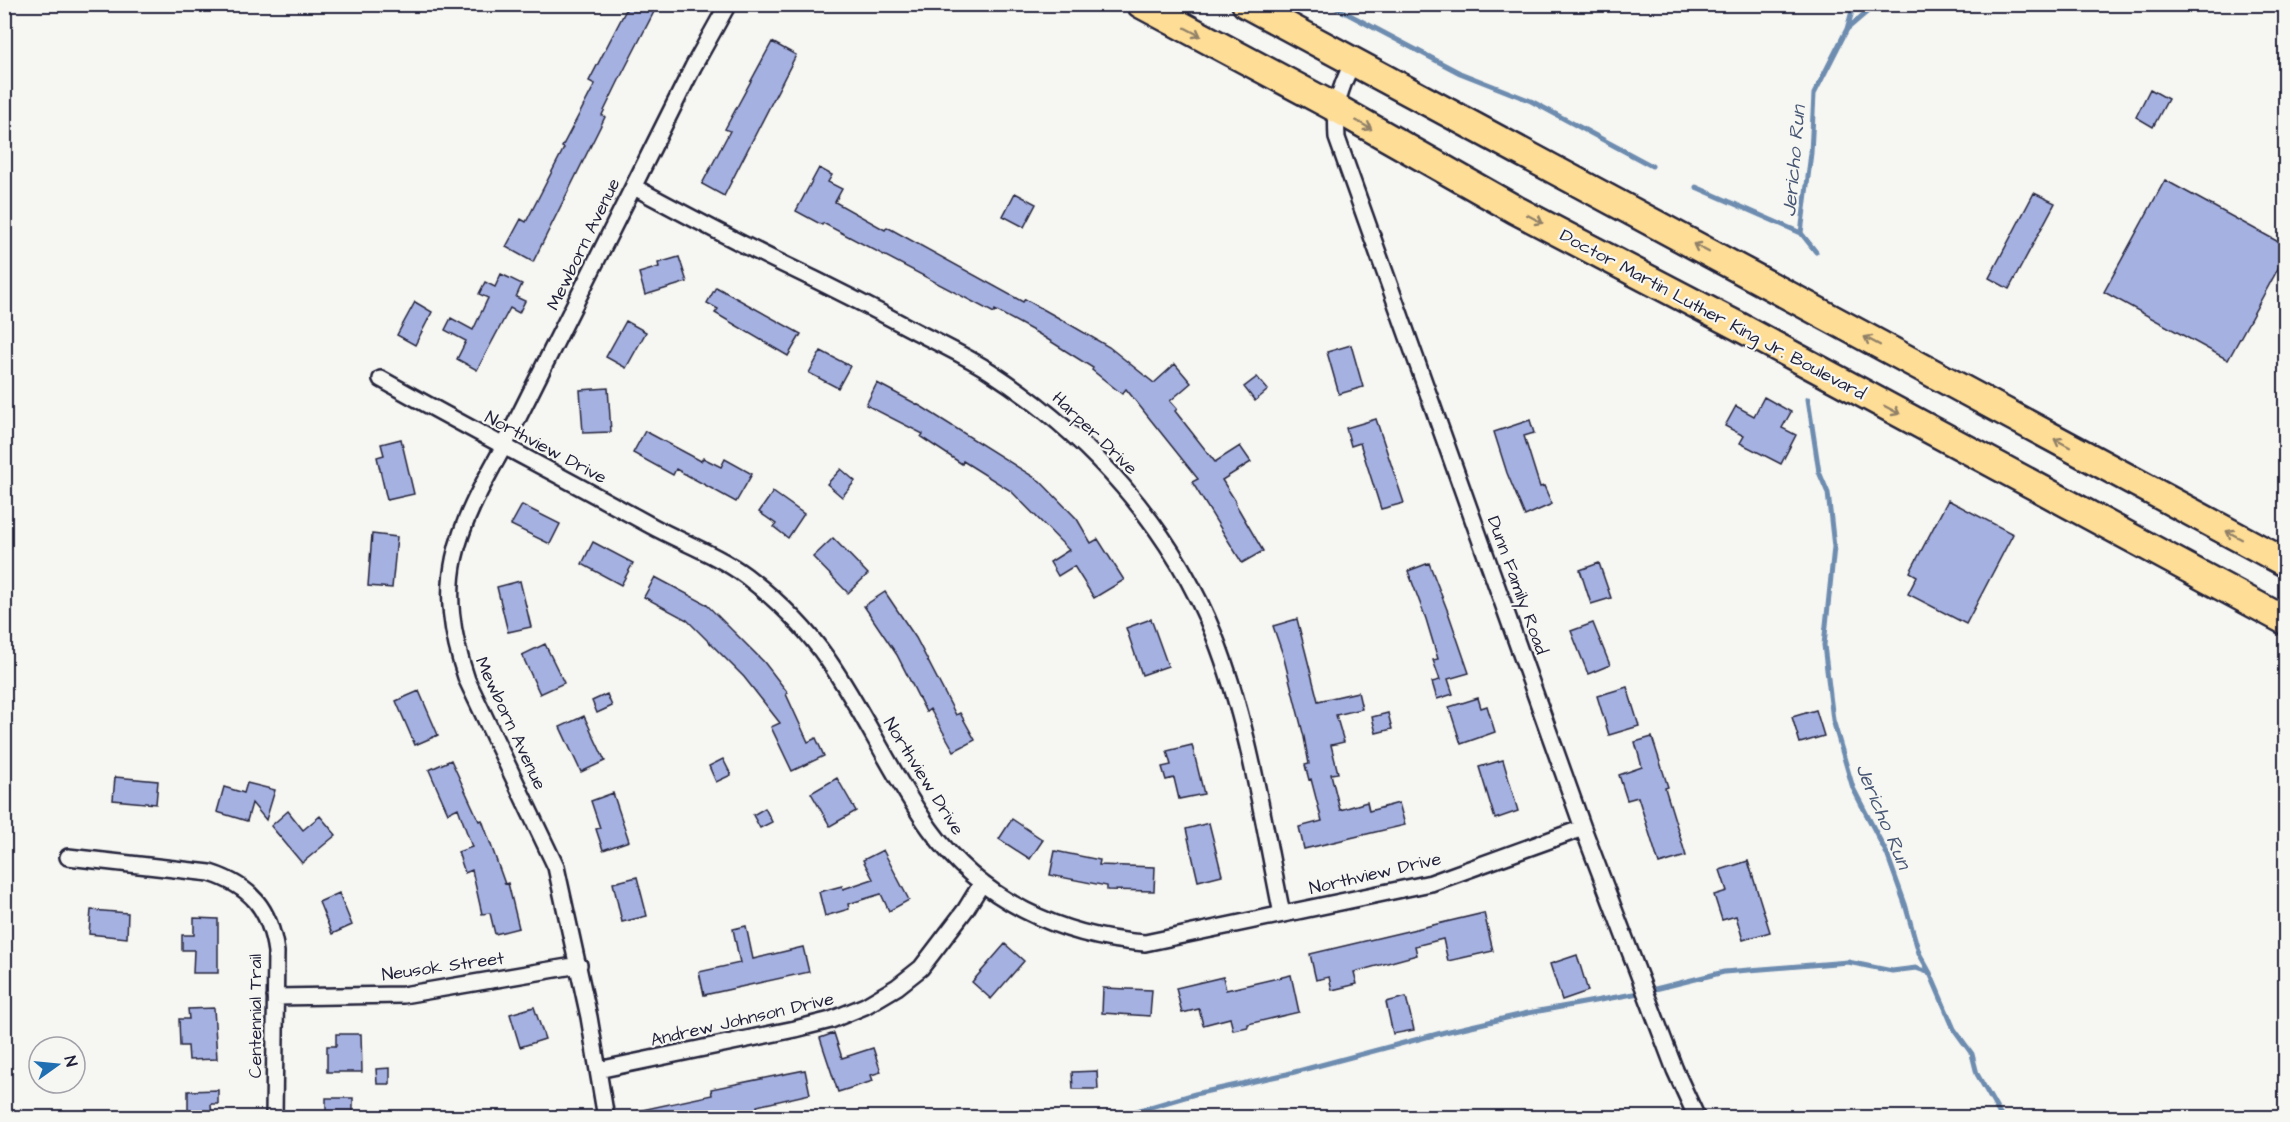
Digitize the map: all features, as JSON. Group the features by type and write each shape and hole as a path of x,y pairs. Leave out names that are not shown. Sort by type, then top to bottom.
{"highway":[{"name":"Doctor Martin Luther King Jr. Boulevard","path":"1141,4 1336,108 1516,210 1738,326 2286,621"},
{"path":"1246,4 2286,563"}],"street":[{"name":"Mewborn Avenue","path":"606,1118 579,965 551,853 467,680 457,651 450,601 455,550 462,526 473,502 504,446 693,67 728,4"},
{"name":"Dunn Family Road","path":"1353,62 1341,86 1336,108 1337,138 1583,828 1676,1070 1697,1118"},
{"name":"Harper Drive","path":"634,187 737,242 855,299 989,371 1034,401 1075,436 1123,487 1147,516 1177,561 1214,635 1234,694 1248,747 1282,914"},
{"name":"Northview Drive","path":"381,379 743,574 774,599 802,627 827,658 931,830 961,865 982,883 1016,906 1058,926 1080,933 1145,943 1431,883 1583,828"},
{"name":"Centennial Trail","path":"68,857 210,873 230,879 245,889 257,902 267,917 276,952 274,1118"},
{"name":"Andrew Johnson Drive","path":"598,1070 795,1029 831,1020 865,1006 897,987 921,968 966,909 982,883"},
{"name":"Neusok Street","path":"275,997 403,995 579,965"}],"building":[{"path":"629,4 658,4 602,115 605,117 533,262 506,247 521,219 526,222 564,148 562,147 595,84 589,81"},
{"path":"772,42 796,55 724,196 702,184 730,131 725,129"},
{"path":"2150,89 2168,99 2153,127 2136,117"},
{"path":"819,168 832,175 828,182 842,189 835,202 885,230 887,227 1023,302 1025,299 1057,317 1109,347 1154,383 1175,364 1191,383 1170,401 1177,409 1175,411 1215,462 1240,446 1251,462 1222,480 1263,551 1242,563 1192,482 1198,479 1126,389 1122,394 1092,370 1093,368 995,310 994,313 796,211"},
{"path":"2165,180 2286,246 2286,254 2228,360 2104,292"},
{"path":"1015,193 1036,204 1024,227 1003,216"},
{"path":"2034,193 2055,203 2009,289 1989,278"},
{"path":"679,257 687,282 645,295 639,273 659,267 658,263"},
{"path":"501,274 522,284 516,297 525,301 519,313 510,308 477,370 457,359 466,341 445,330 451,318 473,330 488,298 479,294 485,282 495,287"},
{"path":"716,287 801,334 788,356 715,313 718,309 707,303"},
{"path":"415,302 432,312 415,345 397,335"},
{"path":"626,321 646,332 626,368 606,357"},
{"path":"1351,345 1363,387 1339,394 1327,352"},
{"path":"821,351 850,366 838,388 809,373"},
{"path":"1257,377 1268,390 1255,401 1244,387"},
{"path":"877,383 922,407 1040,481 1077,519 1091,543 1098,539 1124,580 1094,598 1074,566 1058,576 1050,562 1069,550 1011,491 963,461 962,464 921,437 923,434 866,405"},
{"path":"608,388 611,432 583,433 580,390"},
{"path":"1764,397 1791,412 1782,428 1796,435 1781,464 1740,443 1744,436 1725,426 1736,406 1754,416"},
{"path":"1376,419 1404,503 1381,509 1360,443 1351,446 1346,428"},
{"path":"1530,420 1534,433 1524,436 1540,487 1544,486 1552,504 1525,516 1507,473 1494,432"},
{"path":"645,431 701,461 703,458 721,467 725,459 752,474 736,502 676,469 673,475 633,453"},
{"path":"401,439 414,494 387,500 377,457 384,455 381,444"},
{"path":"841,469 855,481 842,497 827,484"},
{"path":"773,492 804,514 788,538 774,527 776,524 759,512"},
{"path":"1948,500 2013,534 1966,624 1908,594 1917,576 1910,572"},
{"path":"522,505 560,524 550,544 511,525"},
{"path":"372,534 397,537 392,588 368,586"},
{"path":"833,538 868,574 848,593 813,557"},
{"path":"593,542 633,563 621,585 582,564"},
{"path":"1429,563 1469,673 1448,679 1453,694 1437,699 1432,682 1440,680 1433,660 1438,659 1408,571"},
{"path":"1599,563 1611,598 1591,604 1580,570"},
{"path":"655,577 706,604 764,662 788,693 786,694 808,742 816,738 824,756 792,771 771,727 780,723 744,677 687,620 644,597"},
{"path":"520,581 531,627 508,632 497,587"},
{"path":"885,592 916,638 956,715 960,713 975,740 954,751 930,709 926,712 897,655 864,606"},
{"path":"1151,619 1168,666 1142,675 1126,628"},
{"path":"1297,619 1318,701 1358,692 1362,709 1336,715 1344,742 1331,745 1338,773 1331,774 1340,810 1367,802 1369,811 1399,803 1405,825 1304,849 1299,827 1322,821 1305,765 1309,764 1304,737 1283,655 1273,626"},
{"path":"1593,623 1610,665 1588,674 1571,631"},
{"path":"545,644 564,683 540,694 522,655"},
{"path":"1627,687 1639,726 1609,735 1597,696"},
{"path":"419,691 438,735 415,745 396,701"},
{"path":"607,694 612,706 597,713 592,701"},
{"path":"1478,698 1481,708 1487,706 1495,732 1461,744 1449,707"},
{"path":"1816,710 1824,736 1800,743 1792,717"},
{"path":"1388,713 1392,729 1376,733 1372,717"},
{"path":"584,716 605,761 581,772 560,727"},
{"path":"1652,737 1686,856 1659,864 1638,797 1627,800 1619,775 1642,767 1635,742"},
{"path":"1192,745 1204,794 1179,799 1174,778 1166,780 1162,767 1171,765 1167,751"},
{"path":"723,759 731,775 716,782 709,766"},
{"path":"451,760 479,821 482,820 505,884 508,883 519,928 495,934 490,913 482,914 472,870 465,873 458,852 472,847 458,808 448,813 429,770"},
{"path":"1503,760 1518,811 1495,819 1479,767"},
{"path":"115,777 158,781 156,804 113,800"},
{"path":"837,778 856,811 830,826 811,793"},
{"path":"247,783 275,790 266,820 252,803 247,821 217,812 224,787 244,793"},
{"path":"613,793 629,841 603,850 596,829 600,828 591,801"},
{"path":"765,808 772,822 760,828 753,815"},
{"path":"288,811 303,830 320,816 336,835 302,863 271,826"},
{"path":"1012,819 1043,840 1030,859 999,839"},
{"path":"1209,823 1222,875 1198,881 1186,829"},
{"path":"883,850 909,900 889,911 881,894 848,904 849,909 825,916 819,892 842,886 843,889 873,879 863,860"},
{"path":"1055,851 1100,860 1099,865 1155,867 1154,891 1107,890 1107,886 1050,875"},
{"path":"1748,861 1770,932 1743,940 1736,916 1722,920 1714,895 1727,891 1720,870"},
{"path":"637,877 647,916 622,922 613,883"},
{"path":"339,893 352,925 332,934 319,902"},
{"path":"91,910 128,913 127,938 89,934"},
{"path":"1484,913 1493,951 1448,961 1443,939 1415,946 1417,955 1354,972 1357,984 1332,990 1329,977 1316,980 1310,954"},
{"path":"194,918 218,919 218,973 193,973 194,950 182,950 182,935 194,935"},
{"path":"746,926 753,959 803,947 809,972 704,995 699,972 740,963 733,929"},
{"path":"1005,944 1024,961 991,999 972,982"},
{"path":"1577,955 1588,991 1562,1000 1550,964"},
{"path":"1291,975 1299,1012 1248,1024 1248,1027 1233,1030 1230,1018 1203,1025 1199,1009 1182,1013 1176,988 1223,977 1226,990"},
{"path":"1103,988 1152,990 1150,1016 1102,1013"},
{"path":"1406,997 1414,1030 1393,1034 1386,1002"},
{"path":"534,1007 545,1039 520,1047 510,1014"},
{"path":"214,1008 217,1059 189,1060 188,1046 180,1046 179,1019 189,1019 188,1009"},
{"path":"834,1033 842,1058 873,1048 881,1072 871,1075 873,1081 838,1092 820,1038"},
{"path":"336,1034 361,1034 362,1072 327,1072 327,1046 336,1046"},
{"path":"390,1068 390,1084 377,1084 376,1069"},
{"path":"805,1070 810,1094 757,1106 759,1115 737,1118 735,1110 704,1118 638,1118 637,1111 712,1095 711,1089"},
{"path":"1097,1071 1098,1089 1073,1089 1072,1072"},
{"path":"218,1090 218,1104 211,1104 212,1118 188,1118 188,1091"},
{"path":"326,1098 353,1098 353,1118 326,1118"}],"waterway":[{"path":"1329,4 1460,73 1531,101 1652,166"},
{"name":"Jericho Run","path":"1816,252 1801,233 1811,153 1814,94 1847,29 1854,4"},
{"path":"1847,29 1876,4"},
{"path":"1696,187 1801,233"},
{"name":"Jericho Run","path":"1808,399 1819,472 1828,493 1834,547 1824,645 1833,720 1853,788 1887,854 1919,953 1954,1029 1972,1054 1977,1074 2002,1118"},
{"path":"1113,1118 1195,1094 1287,1074 1445,1032 1528,1013 1639,993 1724,972 1848,962 1892,971 1916,968 1930,973"}]}
